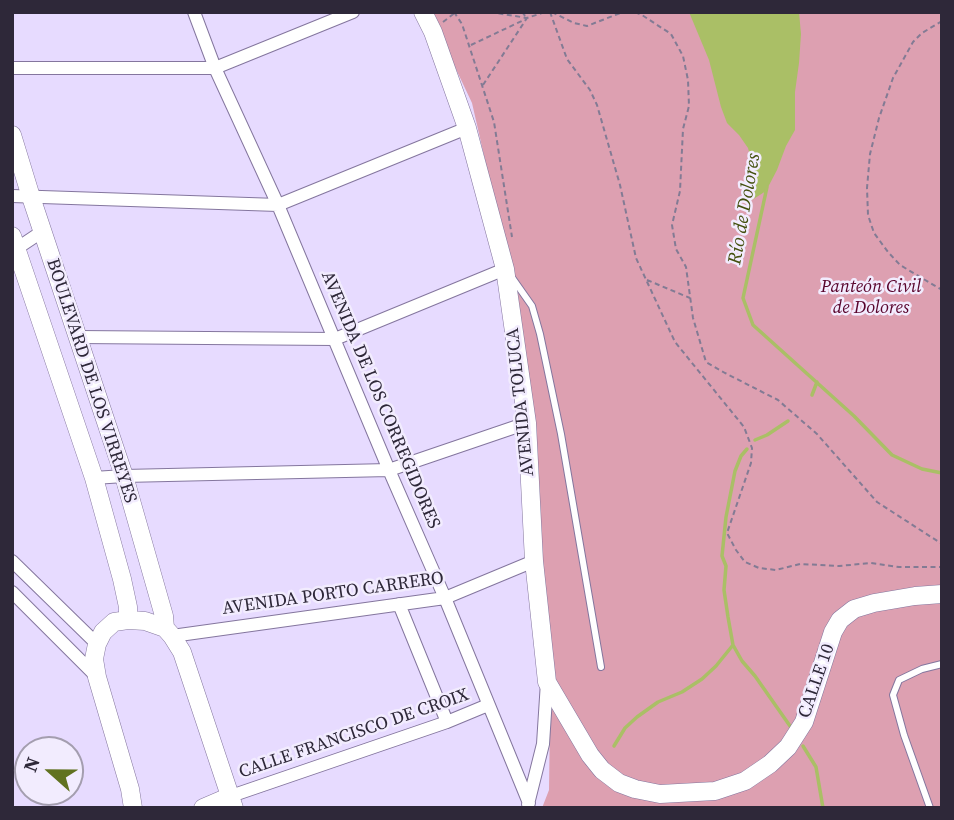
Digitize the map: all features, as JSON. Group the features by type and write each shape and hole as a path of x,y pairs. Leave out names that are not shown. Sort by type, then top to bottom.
{"street":[{"name":"AVENIDA DE LOS CORREGIDORES","path":"194,12 215,68 278,205 445,598 528,806"},
{"path":"12,68 215,68 353,12"},
{"name":"AVENIDA TOLUCA","path":"423,12 433,32 467,128 505,269 527,424 534,561 547,682 543,744 528,806"},
{"path":"12,196 278,205 467,128"},
{"name":"BOULEVARD DE LOS VIRREYES","path":"12,135 124,476 168,632 182,652 232,802"},
{"path":"14,247 43,231"},
{"name":"BOULEVARD DE LOS VIRREYES","path":"14,247 94,478 122,579 128,620"},
{"path":"77,337 335,339 505,269"},
{"path":"94,478 389,470 527,424"},
{"path":"12,561 97,644"},
{"name":"AVENIDA PORTO CARRERO","path":"168,632 445,598 534,561"},
{"path":"12,592 97,677"},
{"name":"CALLE 10","path":"547,682 590,755 602,770 619,783 660,793 715,791 746,781 788,747 804,722 833,632 840,620 854,609 874,603 942,594"},
{"path":"399,604 447,722"},
{"path":"133,808 94,659 103,632 114,622 145,621 168,632"},
{"name":"CALLE FRANCISCO DE CROIX","path":"232,802 488,705"},
{"path":"207,807 232,802"}],"lane":[{"path":"505,269 532,306 540,334 561,434 601,667"},
{"path":"930,808 893,695 899,680 922,669 942,664"}],"path":[{"path":"454,12 463,24 494,122 513,238"},
{"path":"490,12 527,18"},
{"path":"522,12 527,18"},
{"path":"469,45 545,12"},
{"path":"551,12 587,26 623,12"},
{"path":"551,12 567,59 590,90 597,106 620,185 636,258 646,280 675,342 744,427 752,448 751,463 727,533 745,562 759,568 776,570 800,564 839,566 870,563 899,568 942,567"},
{"path":"635,12 671,34 683,56 688,80 690,106 683,129 680,191 672,225 676,249 686,267 693,318 706,362 778,400 817,434 877,502 942,544"},
{"path":"482,86 527,18"},
{"path":"942,21 922,33 914,42 893,78 870,154 867,188 868,215 874,233 881,243 900,265 942,290"},
{"path":"646,280 691,298"}],"green space":[{"name":"Panteón Civil de Dolores","path":"429,12 942,12 942,808 542,808 549,790 551,641 509,265 472,103"}],"shaded area":[{"path":"689,12 799,12 801,34 795,92 795,130 766,191 752,200 748,196 754,170 748,148 727,123 709,60"}],"waterway":[{"name":"Río de Dolores","path":"767,187 743,298 753,325 854,416 892,455 922,469 942,473"},
{"path":"812,395 817,382"},
{"path":"755,440 788,421"},
{"path":"747,449 735,471 726,517 722,556 726,566 724,590 728,617 733,645 742,661 790,726"},
{"path":"614,746 625,728 637,717 658,702 682,692 702,679 733,645"},
{"path":"803,746 816,767 823,808"}]}
